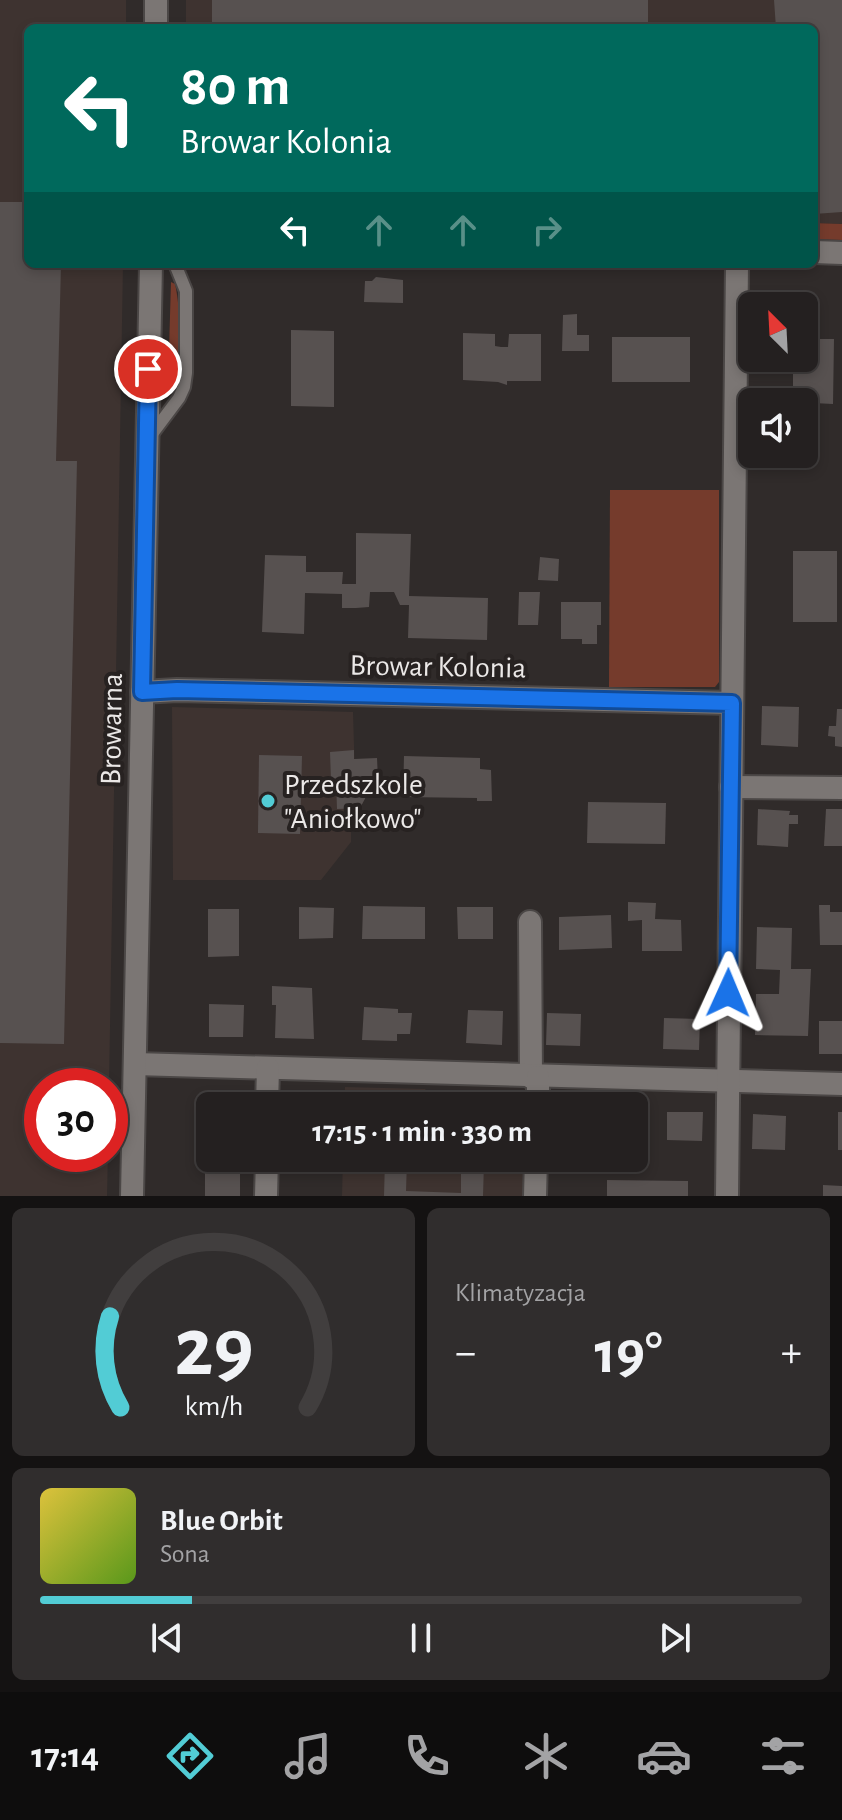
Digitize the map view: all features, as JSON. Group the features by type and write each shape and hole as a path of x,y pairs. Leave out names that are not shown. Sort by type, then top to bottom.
{"street":[{"path":"156,0 156,24"},
{"path":"818,252 842,253"},
{"name":"Browarna","path":"132,1196 151,268"},
{"path":"727,1196 737,268"},
{"name":"Browar Kolonia","path":"142,692 177,690 732,703"},
{"path":"731,787 842,788"},
{"path":"530,922 537,1092"},
{"path":"135,1064 842,1084"},
{"path":"267,1092 268,1068"},
{"path":"266,1196 267,1172"},
{"path":"535,1196 536,1172"}],"lane":[{"path":"147,440 184,387 186,291 177,268"}],"shaded area":[{"path":"0,0 126,0 126,24 24,24 24,268 123,268 109,1068 24,1068 24,1172 108,1172 107,1196 0,1196"},
{"path":"186,0 842,0 842,224 818,223 818,24 186,24"},
{"path":"818,223 842,224 842,240 818,239"},
{"path":"171,282 175,284 177,294 180,337 177,367 168,384"},
{"path":"610,490 719,490 719,682 715,687 609,687"},
{"name":"Przedszkole \"Aniołkowo\"","path":"172,707 353,712 355,779 367,779 368,793 360,808 351,809 351,842 321,880 173,880"},
{"path":"345,1087 425,1089 428,1092 345,1092"},
{"path":"447,1090 529,1092 445,1092"},
{"path":"343,1172 526,1172 525,1196 342,1196"}],"building":[{"path":"212,0 648,0 648,24 212,24"},
{"path":"774,0 842,0 842,212 818,214 818,24 776,24"},
{"path":"0,202 24,202 24,268 61,268 56,461 77,461 64,1044 0,1043"},
{"path":"376,277 403,280 403,303 364,302 365,281"},
{"path":"577,314 577,335 589,335 589,351 562,351 563,315"},
{"path":"291,330 334,331 334,407 291,406"},
{"path":"463,333 495,334 495,346 501,347 508,347 509,334 541,334 541,381 507,381 507,385 463,380"},
{"path":"612,337 690,337 690,382 612,382"},
{"path":"818,339 834,339 833,404 818,403 818,388 793,388 793,372 818,372"},
{"path":"356,533 411,534 409,596 488,598 487,640 408,638 409,605 400,605 394,592 370,592 369,607 356,608 342,608 342,594 305,593 304,634 262,632 265,555 306,556 306,572 343,572 342,584 356,584"},
{"path":"793,551 837,551 837,622 793,622"},
{"path":"540,557 559,559 558,581 538,580"},
{"path":"519,592 540,592 538,625 518,625"},
{"path":"561,602 601,602 597,644 582,644 582,639 561,639"},
{"path":"762,706 799,707 798,747 761,745"},
{"path":"837,709 842,709 842,747 835,746 835,737 828,736 829,726 836,726"},
{"path":"354,750 354,759 377,758 378,779 367,779 368,793 360,808 337,809 336,780 331,781 330,752"},
{"name":"Przedszkole \"Aniołkowo\"","path":"259,755 302,756 300,834 258,833"},
{"path":"404,756 480,758 480,769 491,770 492,801 403,797"},
{"path":"588,802 666,803 665,844 587,843"},
{"path":"758,809 790,811 789,815 798,815 798,824 789,824 788,847 757,845"},
{"path":"826,809 842,809 842,846 824,846"},
{"path":"628,902 656,903 655,919 681,920 682,951 642,951 642,920 628,921"},
{"path":"819,905 830,905 830,912 842,912 842,945 820,945"},
{"path":"363,906 425,907 425,939 362,939"},
{"path":"299,907 334,908 333,938 299,939"},
{"path":"457,907 493,907 493,939 458,939"},
{"path":"208,909 239,909 239,956 208,957"},
{"path":"611,915 612,948 559,950 559,917"},
{"path":"757,927 792,928 791,969 811,969 808,1036 755,1035 756,994 779,994 780,970 756,969"},
{"path":"272,986 312,988 314,1039 275,1038 276,1005 272,1005"},
{"path":"209,1004 244,1005 243,1037 209,1037"},
{"path":"364,1007 412,1013 410,1034 397,1034 397,1041 362,1040"},
{"path":"468,1010 503,1011 502,1045 466,1043"},
{"path":"547,1013 581,1014 580,1046 546,1045"},
{"path":"664,1018 700,1019 699,1050 663,1049"},
{"path":"819,1021 842,1021 842,1054 819,1054"},
{"path":"667,1112 703,1112 702,1141 667,1140"},
{"path":"838,1112 842,1112 842,1150 838,1150"},
{"path":"753,1114 786,1116 785,1150 752,1149"},
{"path":"205,1172 240,1172 240,1196 205,1196"},
{"path":"385,1172 407,1172 406,1191 461,1193 461,1172 484,1172 483,1196 384,1196"},
{"path":"607,1180 688,1181 688,1196 607,1196"},
{"path":"823,1185 842,1186 842,1196 823,1196"}],"place":[{"name":"Przedszkole \"Aniołkowo\"","path":"268,801"}],"route":[{"path":"148,369 142,692 177,690 732,703 728,993"}]}
